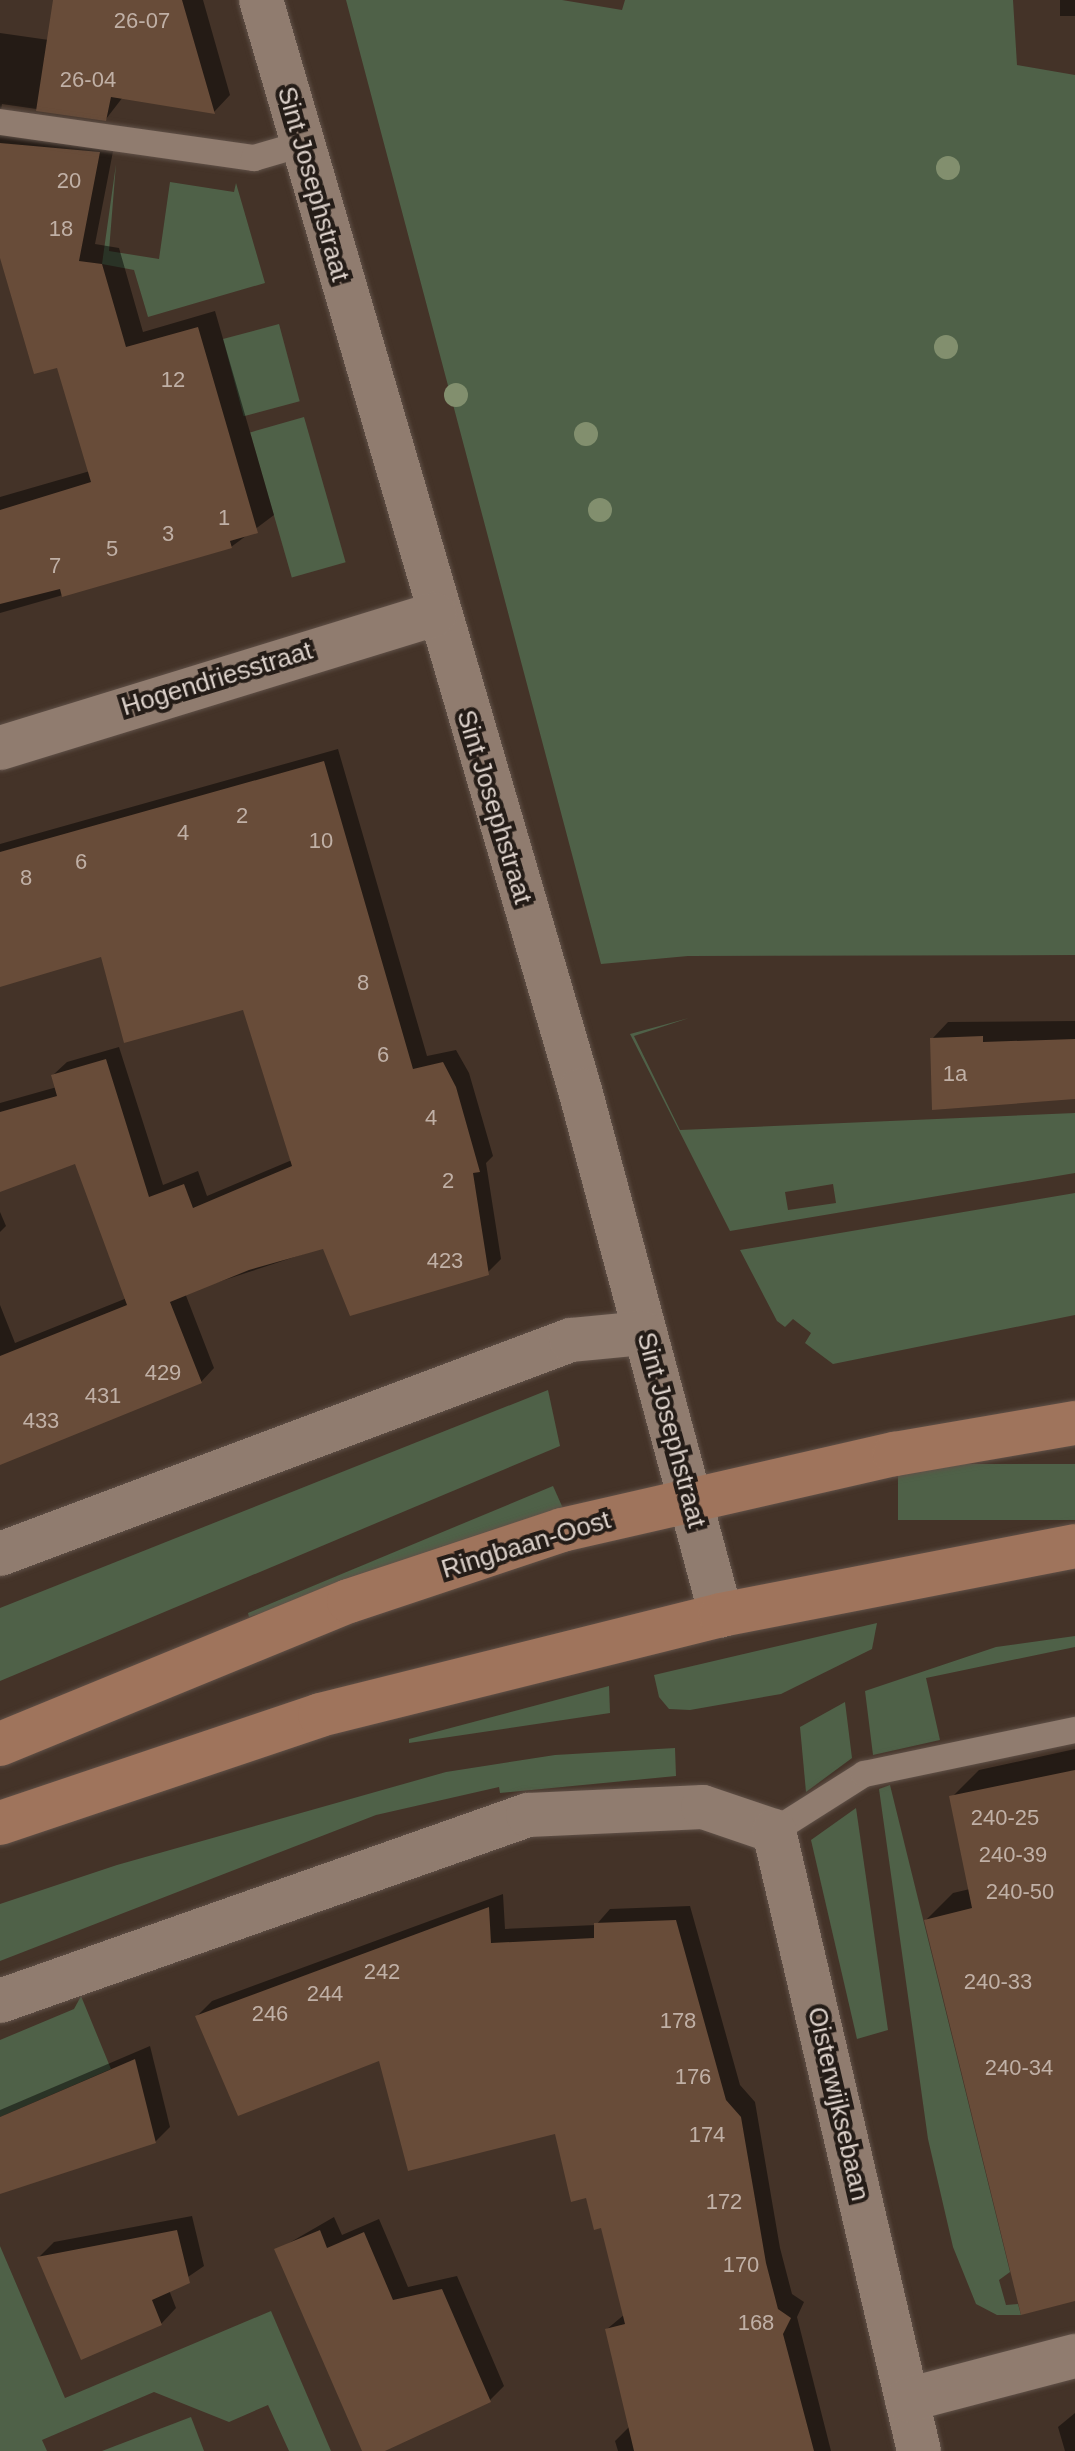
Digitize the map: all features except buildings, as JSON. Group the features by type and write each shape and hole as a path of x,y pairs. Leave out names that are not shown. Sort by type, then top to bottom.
{"main road":[{"name":"Ringbaan-Oost","path":"0,1744 349,1601 562,1530 895,1454 1075,1423"},
{"path":"0,1823 320,1715 721,1615 1075,1546"}],"street":[{"name":"Sint Josephstraat","path":"261,0 435,614 580,1090 721,1615"},
{"name":"Hogendriesstraat","path":"0,748 435,614"},
{"path":"0,1554 571,1340 644,1333"},
{"path":"0,2001 83,1969 528,1815 703,1807 774,1831"},
{"name":"Oisterwijksebaan","path":"774,1831 919,2451"},
{"path":"907,2400 1075,2356"}],"lane":[{"path":"0,122 254,158 302,144"},
{"path":"774,1831 864,1774 1075,1730"}],"green space":[{"path":"346,0 562,0 622,10 625,0 1013,0 1017,65 1075,75 1075,955 688,956 601,964"},
{"path":"116,164 109,251 159,259 170,182 234,192 236,183 265,283 148,317 134,270 102,264"},
{"path":"279,324 300,401 244,416 223,339"},
{"path":"304,417 346,562 292,578 250,432"},
{"path":"689,1018 634,1036 680,1130 1075,1113 1075,1173 730,1231 630,1034","holes":["833,1184 836,1203 788,1210 785,1192"]},
{"path":"1075,1193 1075,1315 833,1364 805,1343 811,1333 793,1319 785,1327 777,1321 740,1250"},
{"path":"548,1390 560,1446 0,1681 0,1608"},
{"path":"898,1464 1075,1464 1075,1520 898,1520"},
{"path":"553,1486 566,1515 249,1617 248,1613"},
{"path":"877,1623 872,1649 781,1694 690,1710 669,1709 659,1697 654,1675"},
{"path":"1075,1636 1075,1647 926,1678 940,1740 873,1755 865,1691 996,1647"},
{"path":"609,1686 610,1713 409,1743 409,1739"},
{"path":"845,1702 852,1758 806,1792 800,1727"},
{"path":"675,1748 676,1776 500,1793 499,1787 376,1815 0,1961 0,1904 117,1865 446,1772 555,1755"},
{"path":"890,1785 1010,2272 999,2280 1006,2305 1018,2304 1021,2315 997,2315 976,2304 953,2247 928,2139 879,1789"},
{"path":"856,1808 888,2030 857,2039 811,1840"},
{"path":"81,1996 111,2069 0,2117 0,2040 74,2009"},
{"path":"0,2246 65,2398 271,2311 331,2451 289,2451 268,2405 229,2422 154,2392 42,2440 47,2451 0,2451"},
{"path":"191,2417 204,2451 102,2451"}]}
